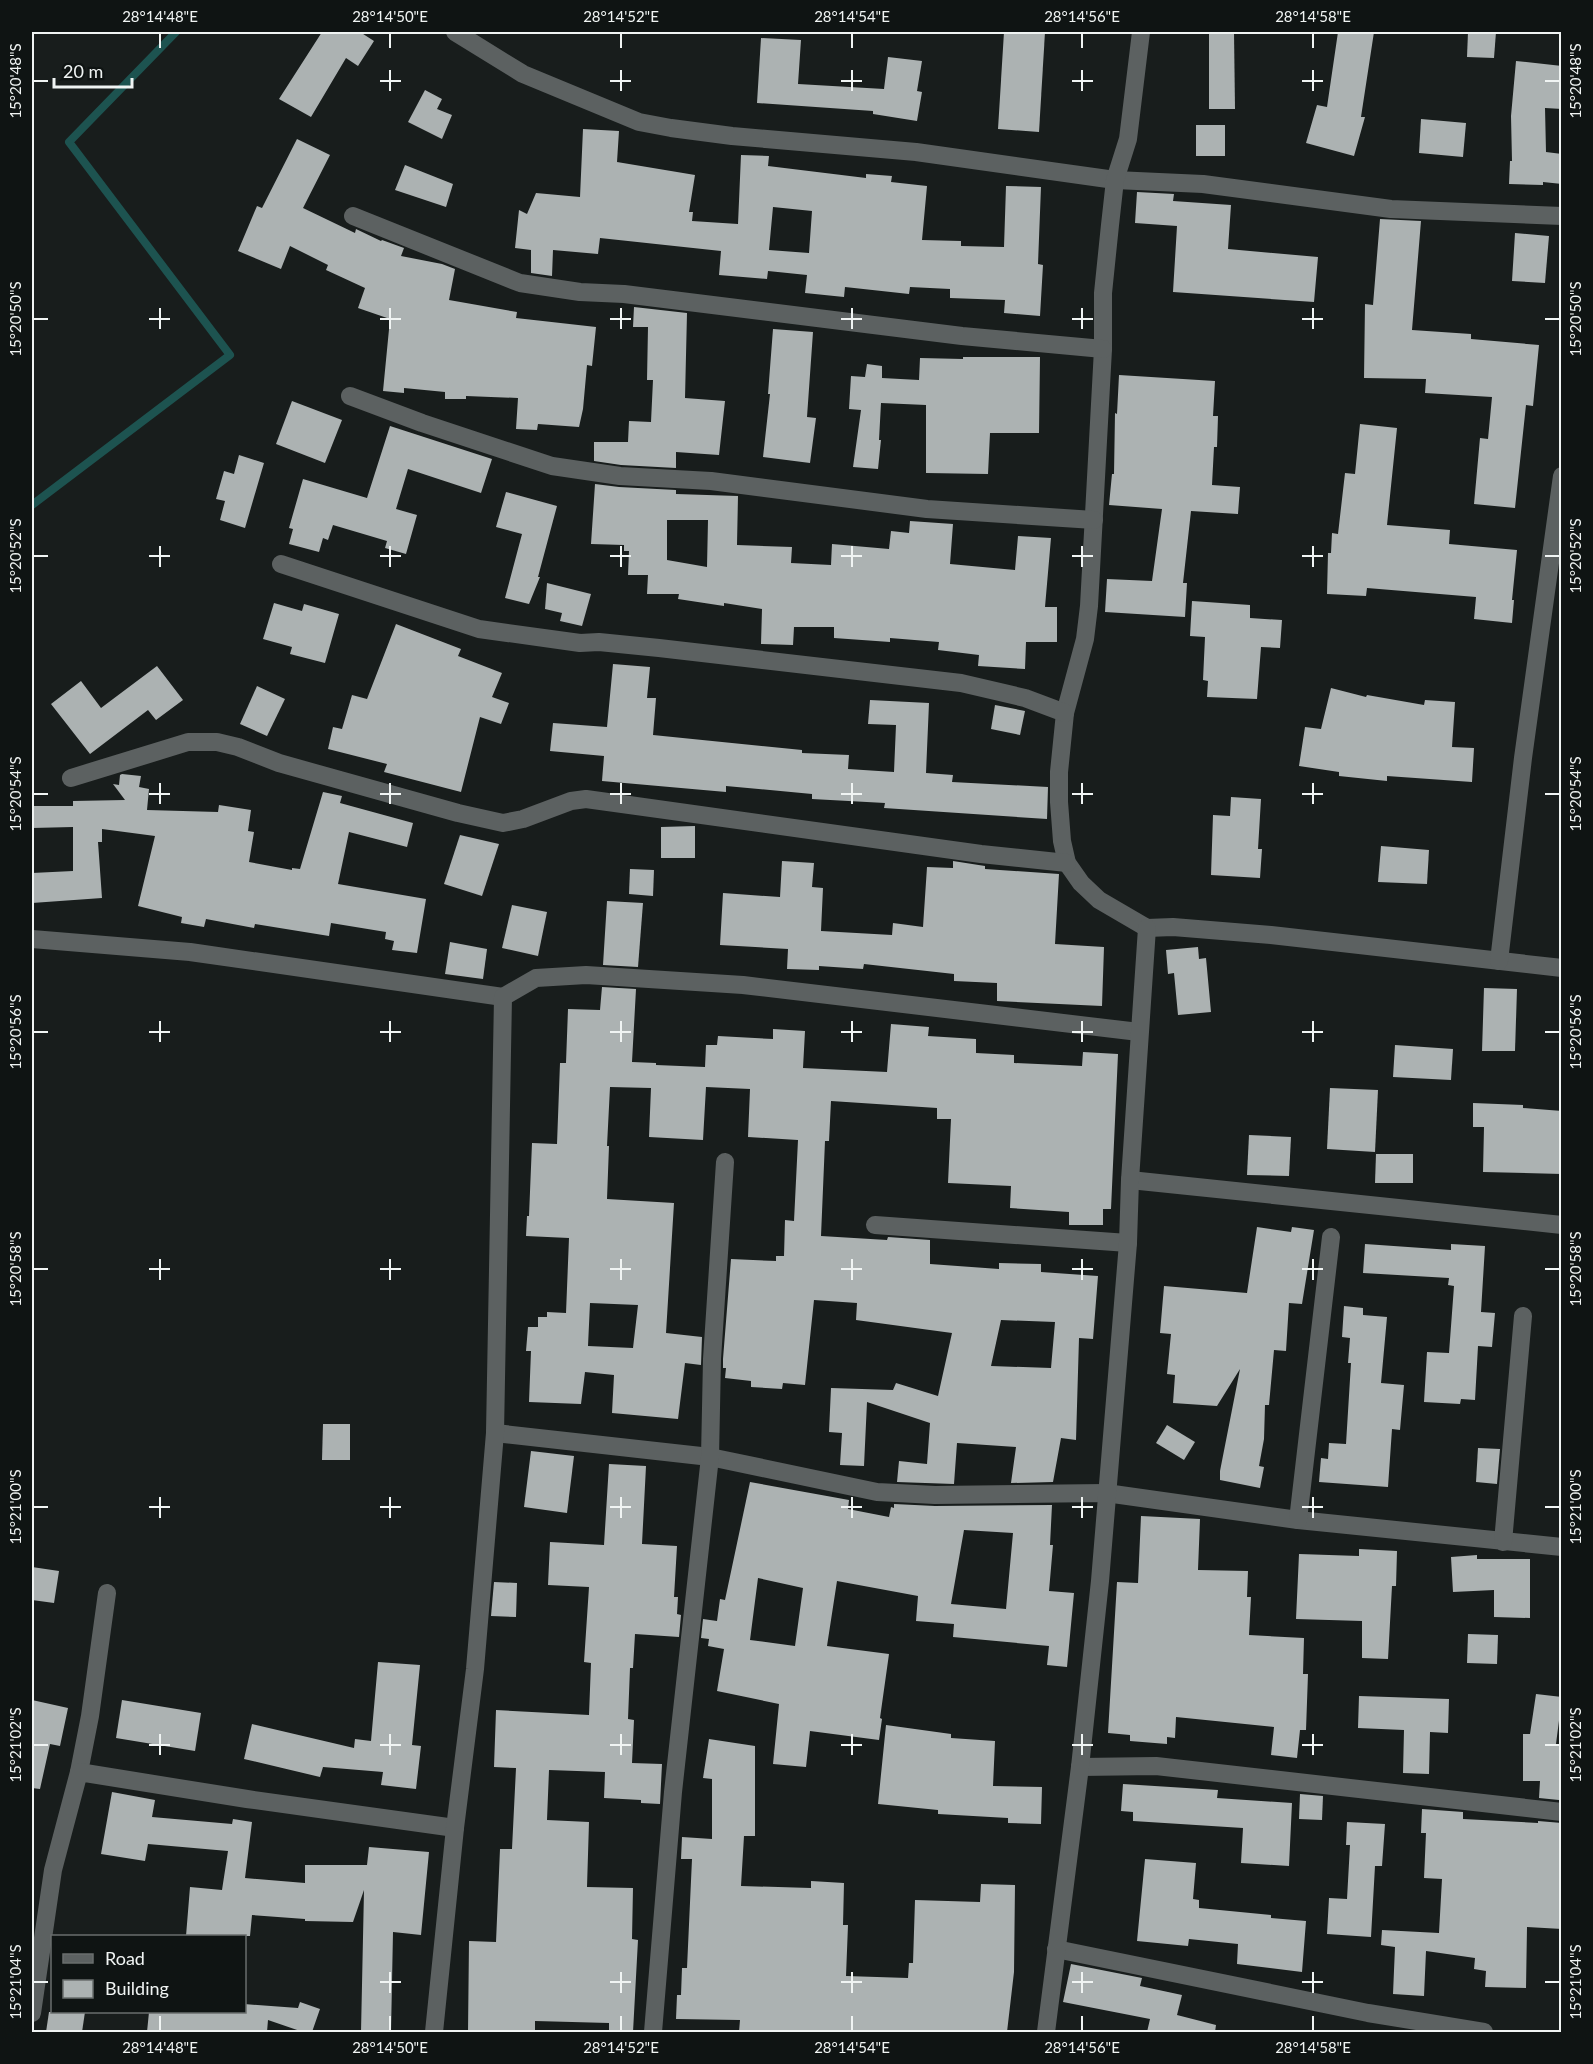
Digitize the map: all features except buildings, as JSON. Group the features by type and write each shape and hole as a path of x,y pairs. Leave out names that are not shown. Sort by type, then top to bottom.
{"street":[{"path":"454,32 523,74 639,122 732,136 916,152 1115,180 1203,184 1391,208 1562,216"},
{"path":"1141,32 1128,139 1115,180 1103,293 1103,349 1085,639 1065,713 1059,772 1062,841 1066,863 1099,900 1147,928 1173,927 1271,935 1562,968"},
{"path":"353,216 520,283 580,292 669,299 962,336 1103,349"},
{"path":"350,396 422,423 552,466 620,476 711,481 927,509 1094,520"},
{"path":"1499,961 1523,758 1562,476"},
{"path":"281,564 479,629 580,643 599,642 669,649 962,683 1025,698 1065,713"},
{"path":"70,778 188,742 217,742 313,772 458,813 503,823 524,819 571,801 586,799 969,852 1066,863"},
{"path":"1046,2032 1080,1767 1100,1581 1128,1243 1147,928"},
{"path":"32,939 190,952 503,998 536,978 586,975 743,986 1139,1032"},
{"path":"435,2032 455,1828 475,1669 495,1433 503,998"},
{"path":"653,2032 672,1792 710,1457 712,1359 725,1162"},
{"path":"1130,1180 1562,1225"},
{"path":"875,1225 1128,1243"},
{"path":"1298,1520 1330,1237"},
{"path":"1503,1542 1523,1316"},
{"path":"495,1433 710,1457 877,1492 935,1495 1106,1493 1298,1520 1562,1547"},
{"path":"32,2013 53,1870 79,1772 90,1716 107,1593"},
{"path":"1080,1767 1156,1766 1562,1812"},
{"path":"79,1772 247,1799 455,1828"},
{"path":"1056,1949 1368,2013 1484,2032"}],"waterway":[{"path":"32,505 230,355 69,142 176,32"}]}
